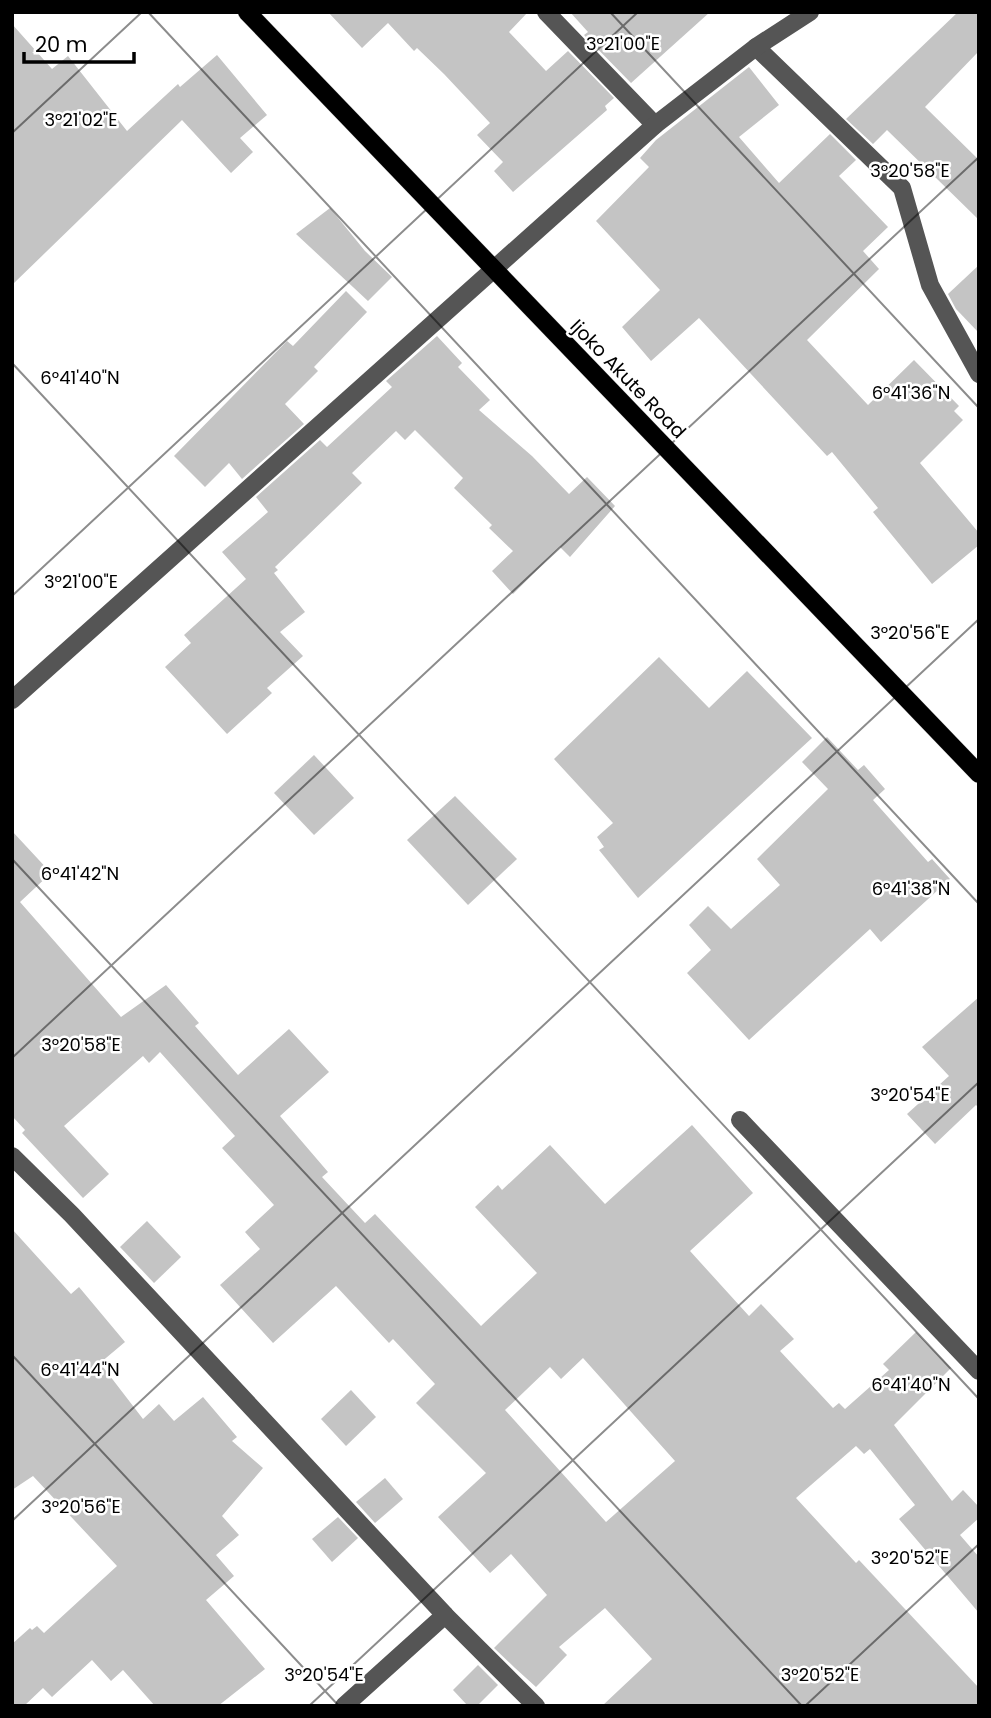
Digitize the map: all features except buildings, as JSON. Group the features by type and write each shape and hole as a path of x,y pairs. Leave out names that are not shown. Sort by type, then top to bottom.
{"main road":[{"name":"Ijoko Akute Road","path":"247,12 979,774"}],"street":[{"path":"546,12 655,125"},
{"path":"12,700 655,125 755,47 810,12"},
{"path":"755,47 902,188 930,285 979,373"},
{"path":"740,1120 979,1371"},
{"path":"12,1156 72,1215 445,1615 536,1706"},
{"path":"344,1706 445,1615"}]}
